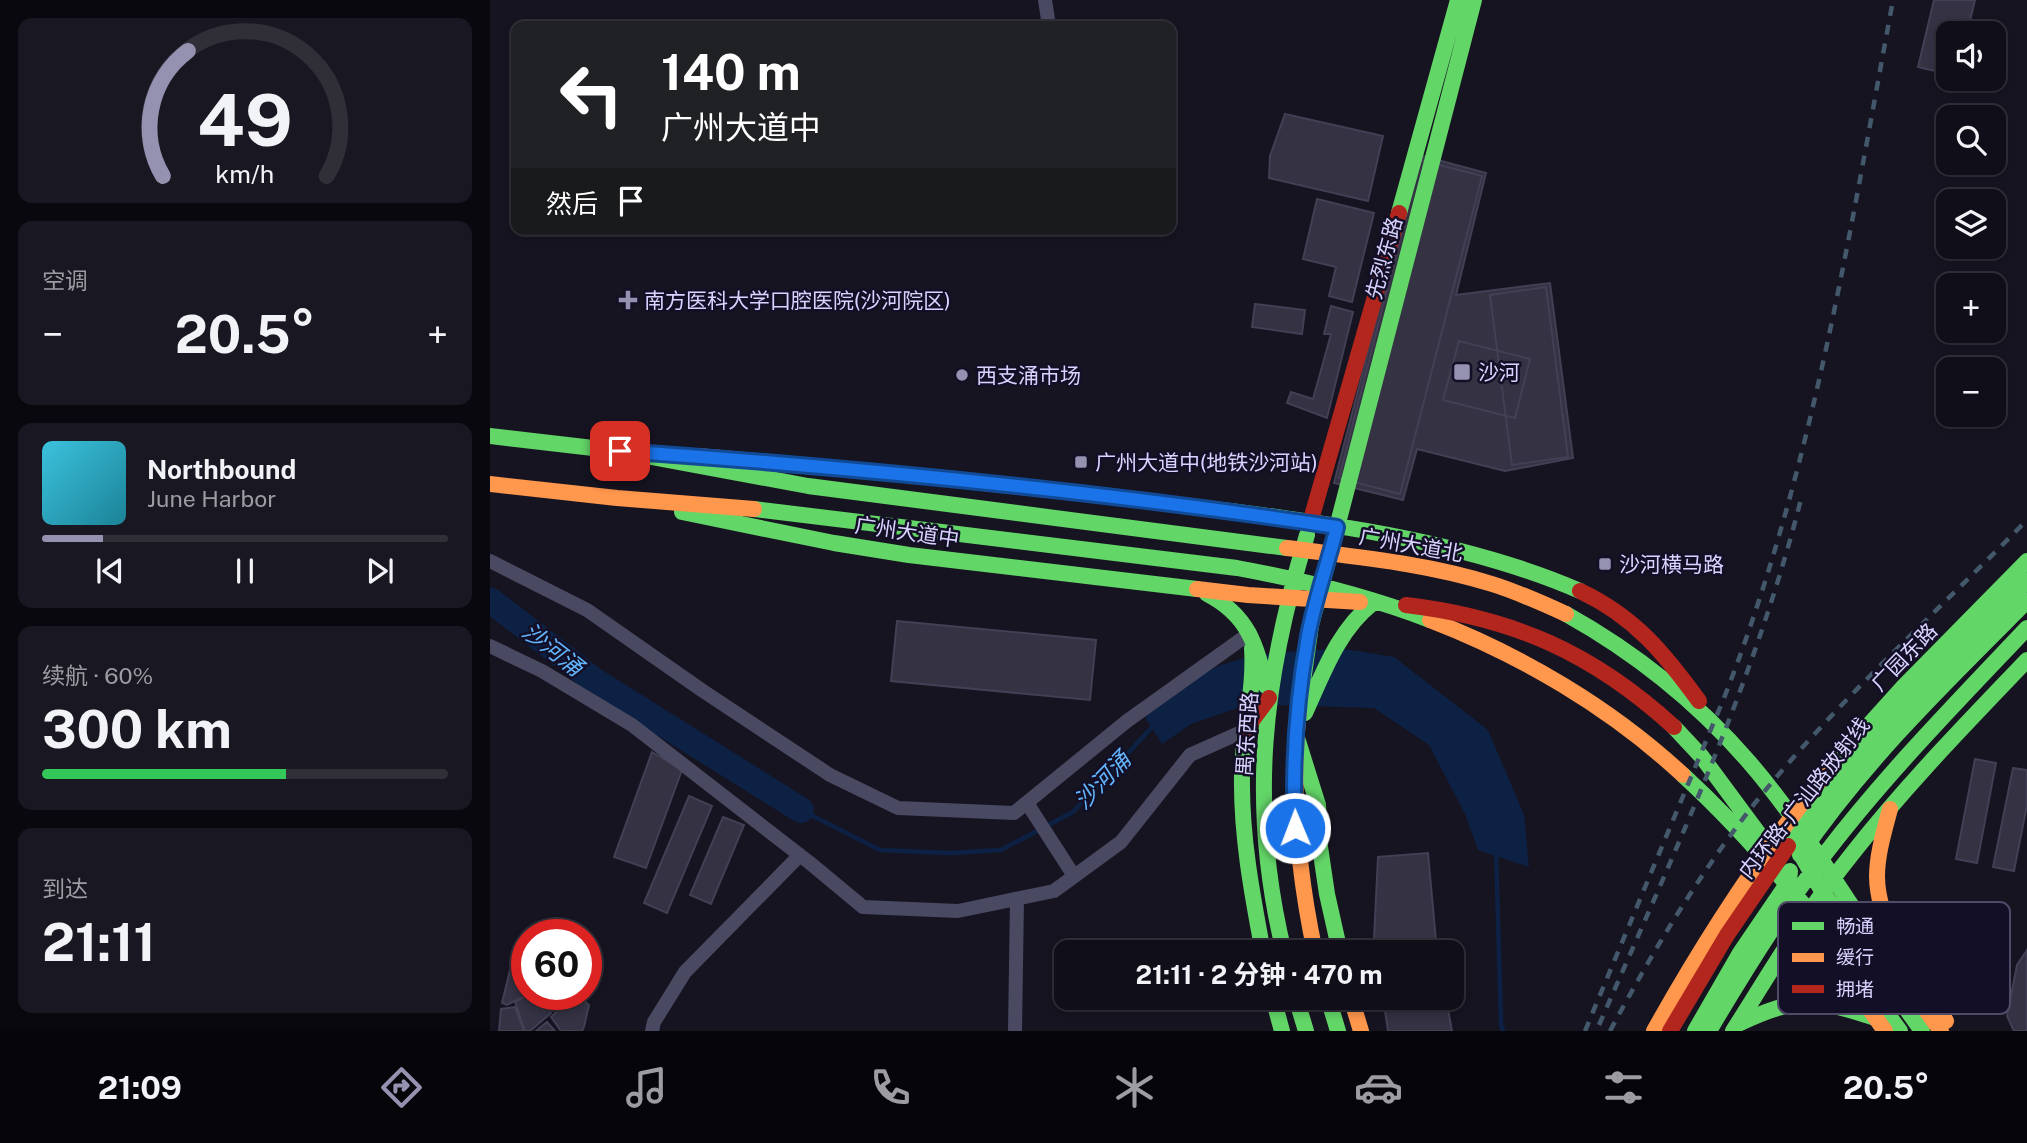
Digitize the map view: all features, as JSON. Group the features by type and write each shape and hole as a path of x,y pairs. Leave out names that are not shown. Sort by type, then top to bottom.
{"main road":[{"name":"先烈东路","path":"1337,527 1429,139 1458,0"},
{"name":"先烈东路","path":"1310,523 1474,0"},
{"name":"广州大道中","path":"490,436 620,451 964,478 1337,527"},
{"name":"广州大道中","path":"620,451 808,486 1009,511"},
{"name":"广州大道中","path":"490,484 614,498 802,513 1225,567 1312,583 1363,596 1433,621 1535,669 1583,698 1633,733 1689,779 1761,850 1804,902"},
{"name":"广州大道中","path":"614,498 869,549 1196,589"},
{"name":"广州大道北","path":"1009,511 1422,566 1509,589 1536,600 1586,625 1628,651 1710,719 1749,762 1821,858 1850,902"},
{"name":"禺东西路","path":"1281,940 1266,842 1265,763 1269,697 1263,681 1310,523"},
{"path":"1312,940 1296,845 1294,775 1308,636 1337,527"},
{"name":"广州大道北","path":"1337,527 1439,547 1555,580 1610,606 1642,630 1670,661 1723,735 1780,835 1785,874 1808,902"},
{"name":"广园东路","path":"1654,1031 1743,882 1863,730 2027,561"},
{"name":"内环路-广汕路放射线","path":"1670,1031 1738,918 1837,781 1906,704 2027,581"},
{"path":"1196,589 1224,601 1239,615 1250,633 1263,681 1249,703 1242,775 1248,866 1261,940"},
{"name":"广州大道北","path":"1196,589 1288,599 1436,609 1497,623 1546,639 1600,668 1682,735 1800,855 1810,871 1810,902"},
{"path":"1809,902 1798,878 1800,855 1823,821 1876,757 2027,601"},
{"path":"1245,736 1251,722 1269,697 1281,691 1304,694 1322,678 1355,617 1373,603"},
{"path":"1810,871 1817,846 1872,776 2027,613"},
{"path":"1791,902 1842,832 1899,764 2027,628"},
{"path":"1812,902 1891,804 2027,660"},
{"path":"1297,733 1318,805 1320,847 1337,940"},
{"path":"1882,902 1877,875 1878,858 1891,804"},
{"path":"1695,1031 1785,874 1792,850 1780,835"},
{"path":"1683,1031 1769,891 1785,874"},
{"path":"1709,1031 1778,922"},
{"path":"1735,1028 1778,957"},
{"path":"1735,1028 1778,1007"},
{"path":"1276,1010 1282,1031"},
{"path":"1300,1010 1306,1031"},
{"path":"1332,1010 1338,1031"},
{"path":"1355,1010 1361,1031"},
{"path":"1855,1014 1880,1024"},
{"name":"广州大道中","path":"1888,1014 1900,1031"},
{"name":"广州大道北","path":"1907,1014 1922,1031"},
{"name":"广州大道北","path":"1929,1014 1941,1031"},
{"path":"1941,1014 1951,1031"}],"street":[{"path":"1045,0 1048,21"},
{"path":"490,561 587,610 830,775 898,808 1014,813 1029,806 1126,722 1250,633"},
{"path":"490,646 542,671 632,725 863,907 958,911 1054,891 1121,842 1190,755 1245,736"},
{"path":"1029,806 1074,876"},
{"path":"652,1031 654,1021 685,972 800,855"},
{"path":"1015,1031 1017,899"}],"water":[{"path":"1344,649 1394,657 1488,730 1524,815 1529,867 1478,850 1465,814 1429,745 1374,708 1249,704 1191,724 1162,744 1145,717 1190,682 1221,665 1274,653"}],"building":[{"path":"1934,0 1975,0 1970,21 1936,21 1936,71 1918,67"},
{"path":"1285,114 1383,136 1368,201 1269,178 1270,156"},
{"name":"沙河","path":"1419,155 1486,173 1456,295 1550,283 1573,458 1505,471 1417,449 1403,500 1334,483"},
{"path":"1420,160 1482,176 1400,494 1339,478"},
{"path":"1317,199 1374,213 1352,302 1329,296 1336,267 1303,259"},
{"name":"沙河","path":"1546,287 1568,457 1512,465 1490,295"},
{"path":"1255,304 1305,310 1302,334 1252,327"},
{"path":"1331,306 1353,312 1327,418 1287,403 1291,392 1313,399 1331,334 1324,334"},
{"path":"1459,341 1530,359 1515,418 1443,400"},
{"path":"897,621 1096,640 1090,700 891,681"},
{"path":"652,752 682,770 646,868 614,857"},
{"path":"1975,759 1996,763 1977,863 1956,859"},
{"path":"2013,768 2027,770 2027,805 2014,871 1993,867"},
{"path":"689,796 712,806 667,913 644,903"},
{"path":"723,817 744,825 711,904 690,895"},
{"path":"1428,853 1436,940 1374,940 1378,857"},
{"path":"2027,950 2027,1031 2014,1031 2007,1016 2010,1014 2017,965"},
{"path":"510,970 511,970 511,1003 502,1003"},
{"path":"501,1009 516,1010 524,1031 499,1031"},
{"path":"518,1010 549,1010 551,1013 530,1031 525,1031"},
{"path":"559,1010 588,1010 582,1031 561,1031 551,1017"},
{"path":"1385,1010 1448,1010 1452,1031 1388,1031"},
{"path":"547,1022 555,1031 536,1031"}],"waterway":[{"name":"沙河涌","path":"490,600 595,681 801,810"},
{"name":"沙河涌","path":"801,810 880,850 950,853 1001,850 1073,812 1155,724"},
{"name":"沙河涌","path":"1496,850 1503,1031"}],"railway":[{"path":"1585,1031 1724,698 1755,613 1781,528 1825,354 1893,0"},
{"path":"1599,1025 1684,831 1737,700 1761,634 1801,499"},
{"path":"1610,1031 1643,972 1715,857 1786,765 1853,693 2027,520"}],"traffic: fast":[{"path":"1399,213 1458,0"},
{"path":"1337,527 1474,0"},
{"path":"490,436 619,451 808,486 1287,548"},
{"path":"1124,498 1297,520 1414,540 1527,571 1580,591"},
{"path":"754,509 1237,568 1335,590 1430,620"},
{"path":"682,512 834,543 909,555 1197,589"},
{"path":"1282,940 1266,845 1266,742 1280,640 1307,535"},
{"path":"1299,709 1311,625 1334,539"},
{"path":"1830,768 1903,687 2027,561"},
{"path":"1788,846 1872,742 2027,581"},
{"path":"1207,594 1221,602 1241,621 1254,644 1266,686"},
{"path":"1800,855 1879,754 2027,601"},
{"path":"1305,713 1341,639 1373,603"},
{"path":"1566,614 1641,662 1687,699 1729,740 1782,803 1849,902"},
{"path":"1791,902 1873,795 2027,628"},
{"path":"1252,648 1252,680 1243,760 1242,798 1248,864 1261,940"},
{"path":"1817,902 1852,854 1915,779 2027,660"},
{"path":"1674,727 1702,757 1773,853"},
{"path":"1298,741 1318,805 1320,847 1337,940"},
{"path":"1683,775 1742,834 1801,902"},
{"path":"1786,829 1830,902"},
{"path":"1695,1031 1740,953 1789,881 1790,871"},
{"path":"1709,1031 1778,921"},
{"path":"1733,1031 1778,959"},
{"path":"1738,1024 1778,1008"},
{"path":"1276,1010 1282,1031"},
{"path":"1300,1010 1306,1031"},
{"path":"1332,1010 1338,1031"},
{"path":"1861,1014 1875,1018"},
{"path":"1887,1014 1900,1031"},
{"path":"1910,1014 1922,1031"}],"traffic: slow":[{"path":"698,456 1124,498"},
{"path":"490,484 754,509"},
{"path":"1287,548 1442,571 1502,587 1566,614"},
{"path":"1197,589 1360,602"},
{"path":"1430,620 1498,650 1564,686 1626,727 1683,775"},
{"path":"1299,709 1295,770 1297,831 1313,940"},
{"path":"1654,1031 1736,895 1830,768"},
{"path":"1880,902 1878,860 1890,809"},
{"path":"1355,1010 1361,1031"},
{"path":"1873,1014 1885,1031"},
{"path":"1929,1014 1941,1031"},
{"path":"1941,1014 1946,1021"}],"traffic: jam":[{"path":"1310,523 1399,213"},
{"path":"1580,591 1617,612 1633,625 1660,652 1699,701"},
{"path":"1406,605 1482,619 1550,643 1613,679 1674,727"},
{"path":"1244,743 1251,722 1269,698"},
{"path":"1670,1031 1727,935 1788,846"}],"place":[{"name":"南方医科大学口腔医院(沙河院区)","path":"628,300"},
{"name":"沙河","path":"1462,372"},
{"name":"西支涌市场","path":"962,375"},
{"name":"广州大道中(地铁沙河站)","path":"1081,462"},
{"name":"沙河横马路","path":"1605,564"}],"route":[{"path":"620,451 964,478 1337,527 1308,636 1294,775 1295,828"}]}
